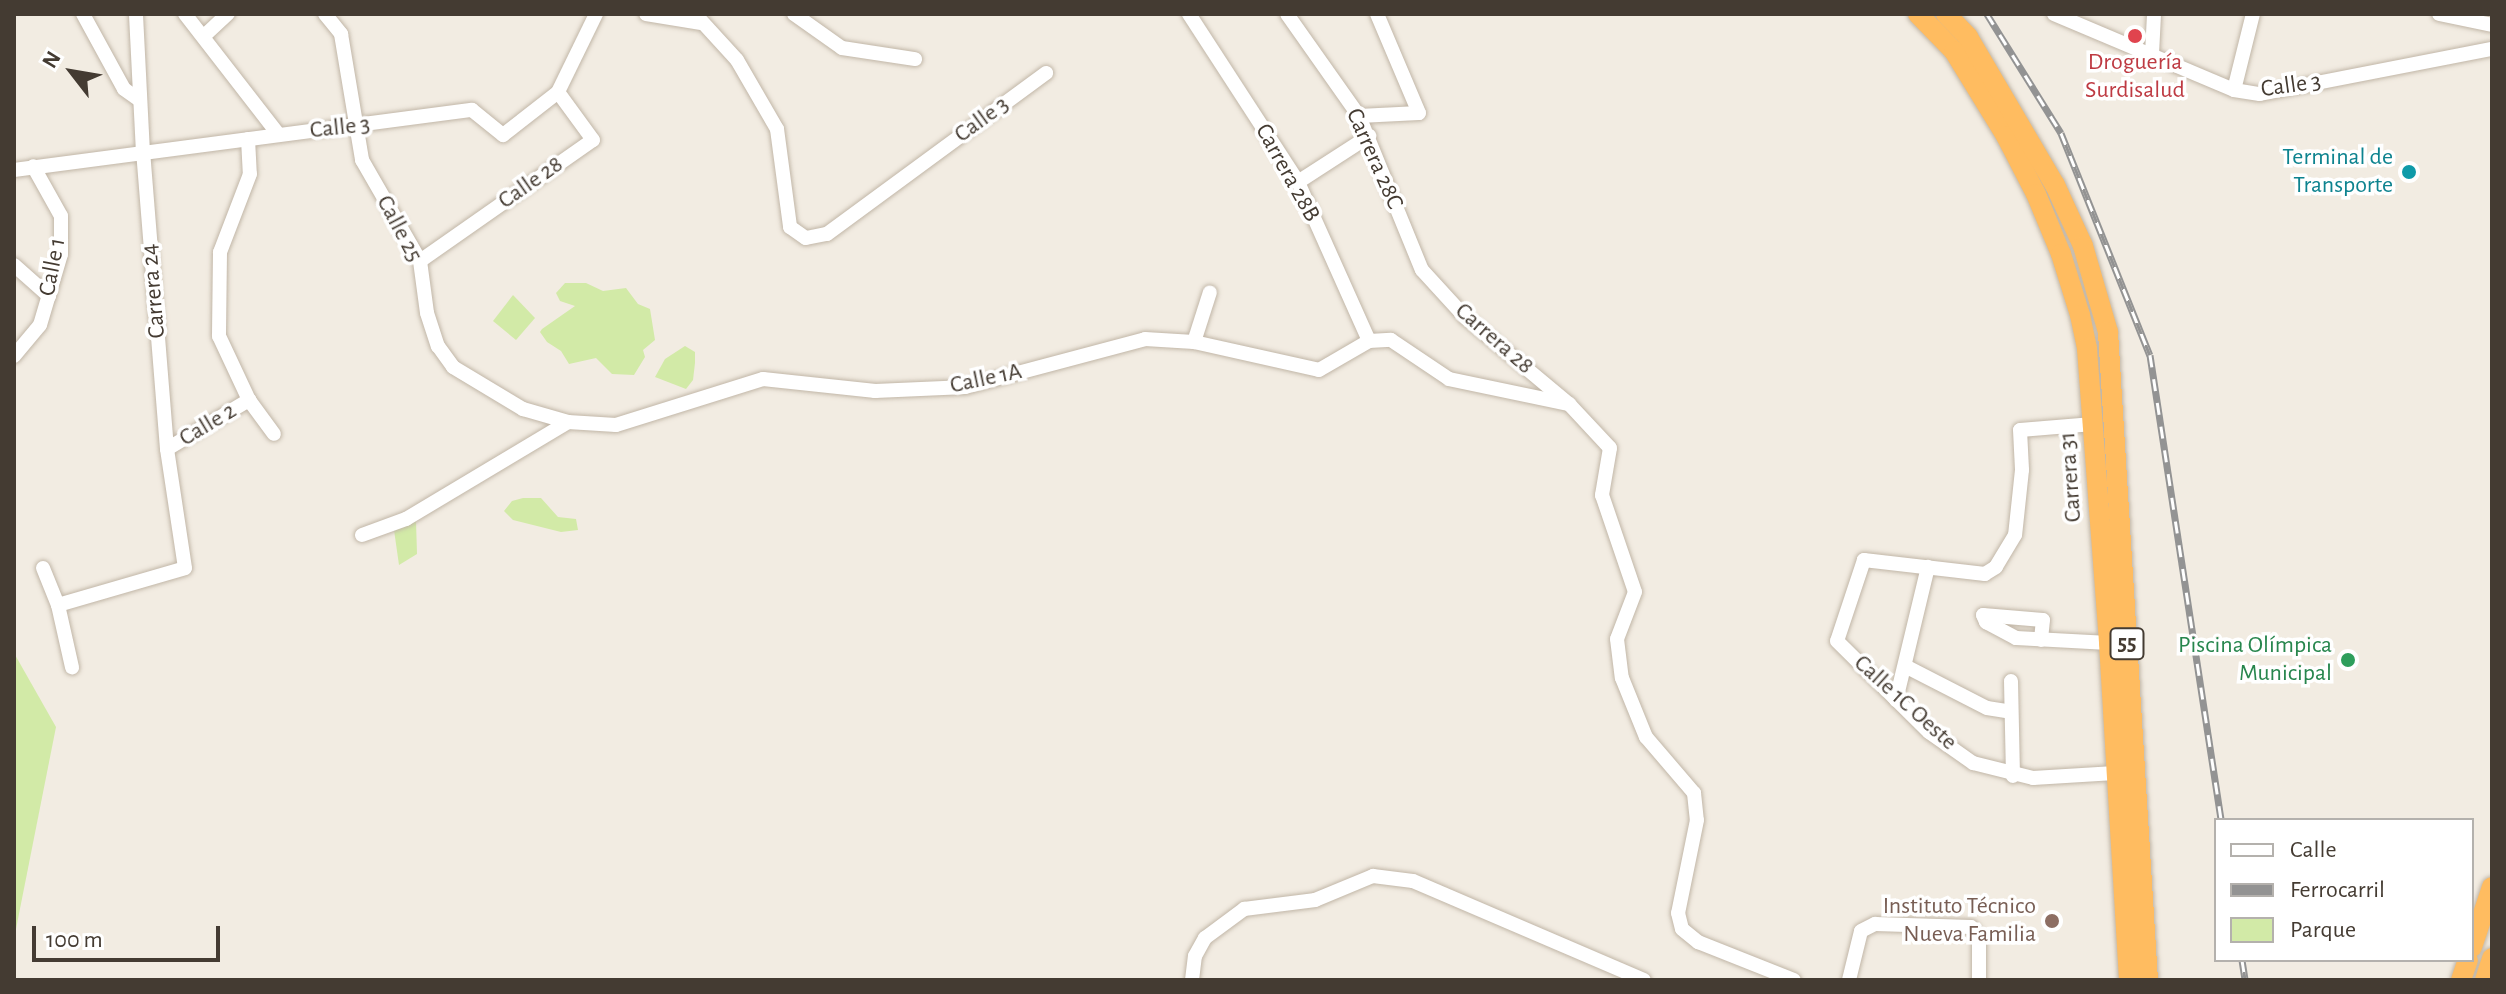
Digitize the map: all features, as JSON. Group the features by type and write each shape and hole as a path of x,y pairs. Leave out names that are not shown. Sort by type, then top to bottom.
{"highway":[{"name":"Carrera 31","path":"1918,14 1954,51 2036,194 2061,254 2080,315 2093,424 2129,980"},
{"path":"1937,14 1947,14"},
{"name":"Carrera 31","path":"1947,14 1968,37 2055,185 2083,246 2108,332 2148,980"},
{"path":"2474,941 2492,887"},
{"path":"2485,980 2492,958"}],"street":[{"path":"83,14 124,89 140,100"},
{"name":"Carrera 24","path":"58,605 185,568 167,449 143,153 136,14"},
{"path":"185,14 279,135"},
{"path":"204,36 228,14"},
{"name":"Calle 25","path":"325,14 341,34 362,160 420,261 427,313 438,346 453,367 523,409 568,422"},
{"name":"Calle 3","path":"14,170 472,110 503,135 558,92 596,14"},
{"path":"646,14 698,19"},
{"path":"794,14 842,48 915,59"},
{"name":"Carrera 28B","path":"1189,14 1298,182 1369,341"},
{"name":"Carrera 28C","path":"1287,14 1359,116 1422,270"},
{"path":"1359,116 1419,113 1377,14"},
{"name":"Calle 3","path":"2054,14 2079,18 2234,90 2260,94 2492,49"},
{"path":"2152,54 2154,14"},
{"path":"2234,90 2253,14"},
{"path":"2439,14 2492,25"},
{"name":"Calle 3","path":"698,19 737,60 777,129 790,227 806,238 827,234 1046,73"},
{"name":"Calle 28","path":"420,261 593,140 558,92"},
{"path":"1298,182 1369,136"},
{"path":"248,139 250,174 220,252 217,272 219,336 249,400 274,434"},
{"name":"Calle 1","path":"14,356 40,325 61,254 61,216 33,166"},
{"path":"14,265 49,296"},
{"name":"Carrera 28","path":"1422,270 1466,318 1569,404 1610,448 1602,495 1635,592 1617,639 1622,678 1646,737 1694,793 1697,820 1678,913 1682,929 1698,942 1794,980"},
{"path":"1194,342 1210,292"},
{"name":"Calle 1A","path":"568,422 616,425 763,379 875,391 965,387 1145,339 1194,342 1319,370 1369,341"},
{"path":"1369,341 1391,340 1449,379 1569,404"},
{"name":"Calle 2","path":"167,449 249,400"},
{"path":"362,535 406,519 568,422"},
{"path":"1896,700 1928,567 1985,574 1996,567 2015,535 2022,470 2020,430 2093,424"},
{"name":"Calle 1C Oeste","path":"1928,567 1864,560 1837,641 1929,732 1973,763 2013,776 2115,773"},
{"path":"43,568 58,605 72,667"},
{"path":"2041,640 2043,620 1983,615 1986,622 2016,638 2041,640 2109,643"},
{"path":"1905,666 1987,708 2011,712"},
{"path":"2011,681 2013,776"},
{"path":"1192,980 1195,956 1205,938 1244,909 1315,900 1373,876 1413,881 1644,980"},
{"path":"1849,980 1861,931 1875,924 1971,927 1979,937 1979,980"}],"green space":[{"path":"565,283 586,283 603,291 626,288 638,304 650,309 655,340 643,350 645,357 634,375 612,374 596,358 569,364 561,351 547,342 540,332 542,329 575,306 560,301 556,293"},
{"path":"513,295 535,318 516,340 493,321"},
{"path":"685,346 695,352 693,380 686,389 655,377 665,359"},
{"path":"541,498 558,517 576,519 578,530 561,532 513,520 504,511 512,501"},
{"path":"416,521 417,554 399,565 394,530"},
{"path":"14,653 56,727 14,939"}],"railway":[{"path":"1987,14 2061,133 2150,355 2221,818"},
{"path":"2242,962 2245,980"}],"place":[{"name":"Droguería Surdisalud","path":"2135,36"},
{"name":"Terminal de Transporte","path":"2409,172"},
{"name":"Piscina Olímpica Municipal","path":"2348,660"},
{"name":"Instituto Técnico Nueva Familia","path":"2052,921"}]}
